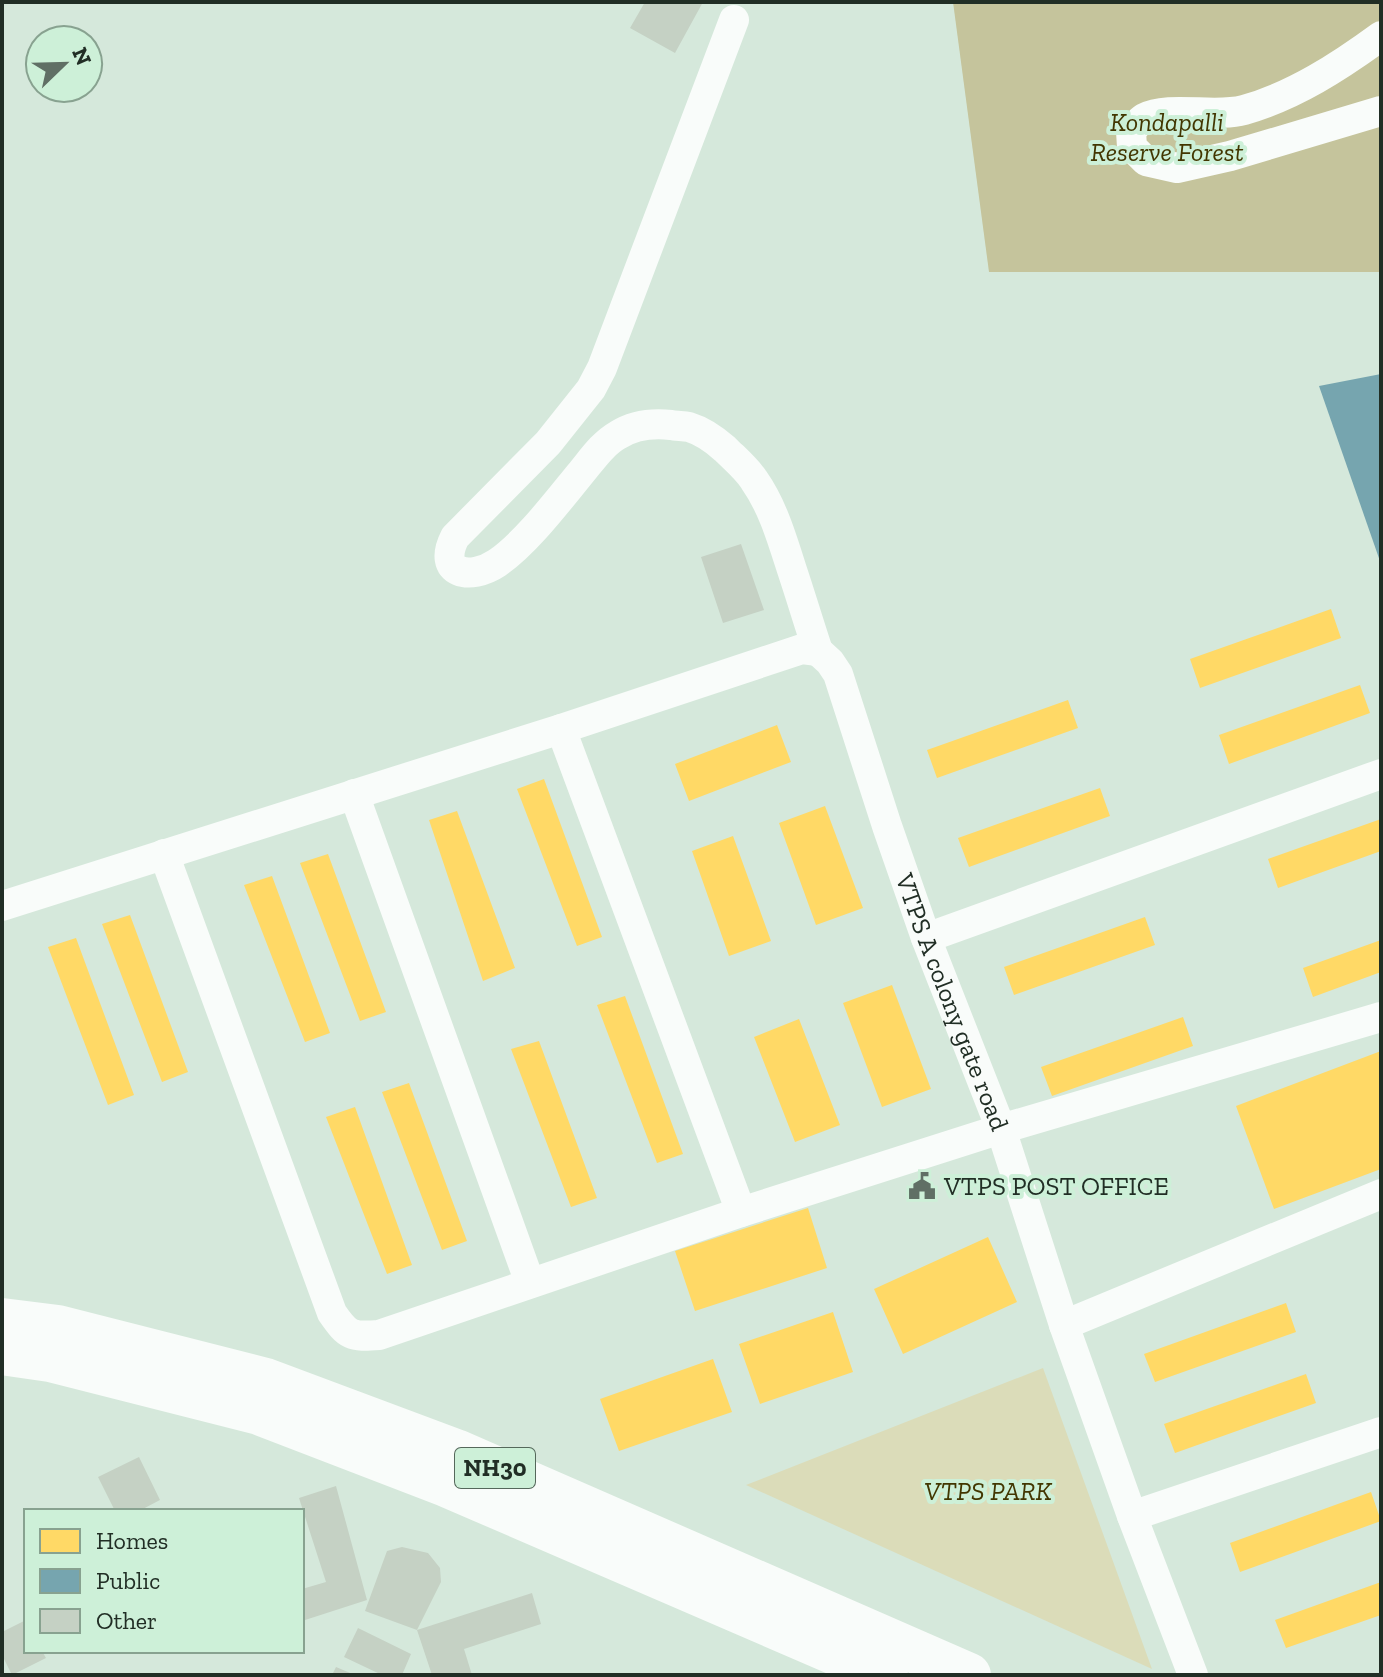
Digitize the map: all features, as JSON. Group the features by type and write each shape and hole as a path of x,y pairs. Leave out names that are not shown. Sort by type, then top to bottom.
{"highway":[{"name":"NH30","path":"2,1320 58,1327 266,1380 456,1451 969,1675"},
{"name":"NH30","path":"2,1353 50,1360 259,1413 446,1485 886,1675"}],"street":[{"name":"VTPS A colony gate road","path":"734,20 602,368 591,389 548,443 464,526 449,548 449,558 458,571 466,573 480,572 499,562 616,435 634,428 655,423 689,427 714,440 753,478 769,504 780,532 818,651 838,674 926,938 1001,1129 1064,1325 1193,1675"},
{"path":"1381,36 1343,64 1278,97 1241,111 1163,113 1143,118 1131,131 1132,147 1146,161 1177,168 1230,156 1381,111"},
{"path":"2,906 561,729 802,649 818,651"},
{"path":"561,729 741,1212"},
{"path":"926,938 1381,774"},
{"path":"354,794 530,1283"},
{"path":"164,854 317,1276 332,1313 344,1330 358,1336 379,1335 741,1212 1001,1129 1381,1017"},
{"path":"1064,1325 1381,1194"},
{"path":"1132,1516 1381,1432"}],"green space":[{"name":"Kondapalli Reserve Forest","path":"953,2 1381,2 1381,272 989,272"},
{"name":"VTPS PARK","path":"1043,1368 1152,1669 746,1485"}],"building: Homes":[{"path":"1331,609 1341,638 1200,688 1190,659"},
{"path":"1360,685 1370,713 1229,764 1219,735"},
{"path":"1068,700 1078,728 937,778 927,750"},
{"path":"777,725 791,762 689,801 675,764"},
{"path":"544,779 602,937 577,946 517,789"},
{"path":"1100,788 1110,816 969,867 958,838"},
{"path":"825,806 863,908 816,925 779,823"},
{"path":"457,811 515,968 483,981 429,820"},
{"path":"1381,819 1381,851 1278,888 1268,859"},
{"path":"733,836 771,941 729,956 692,851"},
{"path":"328,854 386,1012 360,1021 300,863"},
{"path":"272,876 330,1033 305,1042 244,885"},
{"path":"130,915 188,1072 162,1082 102,924"},
{"path":"1145,917 1155,945 1014,995 1004,967"},
{"path":"76,938 134,1095 108,1105 48,947"},
{"path":"1381,940 1381,972 1313,997 1303,968"},
{"path":"892,985 931,1089 882,1107 843,1003"},
{"path":"625,996 683,1154 657,1163 597,1005"},
{"path":"1183,1017 1193,1046 1052,1096 1041,1067"},
{"path":"799,1019 840,1125 795,1142 754,1037"},
{"path":"539,1041 597,1198 571,1207 511,1049"},
{"path":"1381,1051 1381,1169 1274,1209 1236,1106"},
{"path":"409,1083 467,1241 442,1250 382,1092"},
{"path":"355,1107 412,1265 387,1274 326,1117"},
{"path":"808,1208 827,1268 695,1311 675,1251"},
{"path":"988,1237 1017,1302 903,1354 874,1289"},
{"path":"1286,1303 1296,1332 1155,1382 1144,1354"},
{"path":"833,1312 853,1372 760,1404 739,1344"},
{"path":"713,1359 732,1412 619,1451 600,1399"},
{"path":"1306,1374 1316,1403 1175,1453 1164,1424"},
{"path":"1371,1492 1381,1521 1240,1572 1230,1543"},
{"path":"1381,1582 1381,1615 1286,1648 1275,1620"}],"building: Public":[{"path":"1381,374 1381,564 1319,386"}],"building: Other":[{"path":"645,2 703,2 675,53 630,28"},
{"path":"741,544 764,610 723,623 701,557"},
{"path":"139,1457 160,1500 143,1509 114,1509 98,1477"},
{"path":"336,1486 367,1600 304,1620 304,1588 326,1582 299,1498"},
{"path":"402,1547 428,1553 440,1568 441,1582 417,1630 365,1611 387,1551"},
{"path":"532,1593 541,1624 464,1649 472,1675 432,1675 417,1630"},
{"path":"24,1621 24,1653 43,1653 46,1658 12,1675 2,1655 2,1632"},
{"path":"358,1628 411,1654 402,1675 382,1675 344,1657"},
{"path":"336,1667 355,1675 332,1675"}],"place":[{"name":"VTPS POST OFFICE","path":"922,1186"}]}
